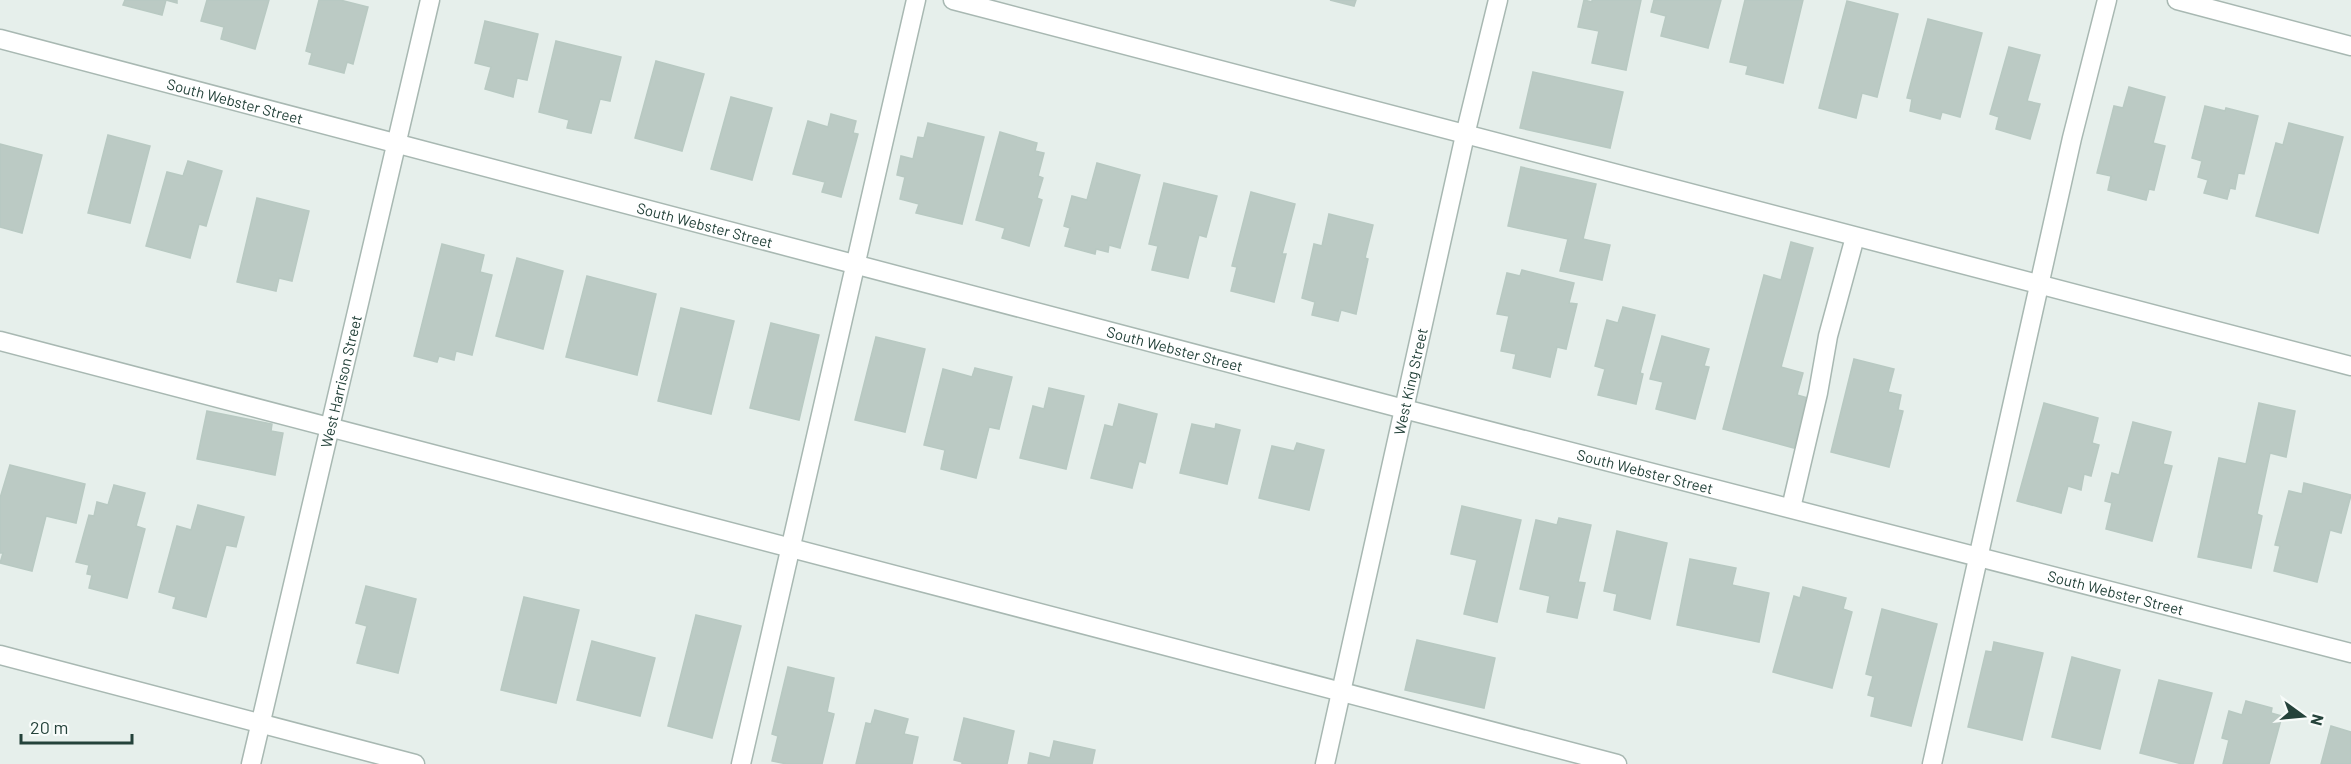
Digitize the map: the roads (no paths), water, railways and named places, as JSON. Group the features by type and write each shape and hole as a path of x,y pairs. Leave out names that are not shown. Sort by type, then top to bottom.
{"street":[{"name":"West Harrison Street","path":"251,764 430,0"},
{"path":"741,764 916,0"},
{"path":"953,0 2351,366"},
{"name":"West King Street","path":"1325,764 1497,0"},
{"path":"1932,764 2072,138 2107,0"},
{"path":"2177,0 2351,46"},
{"name":"South Webster Street","path":"0,39 1404,409 2351,653"},
{"path":"1791,508 1818,393 1828,336 1856,237"},
{"path":"0,341 1617,764"},
{"path":"0,655 415,764"}]}
